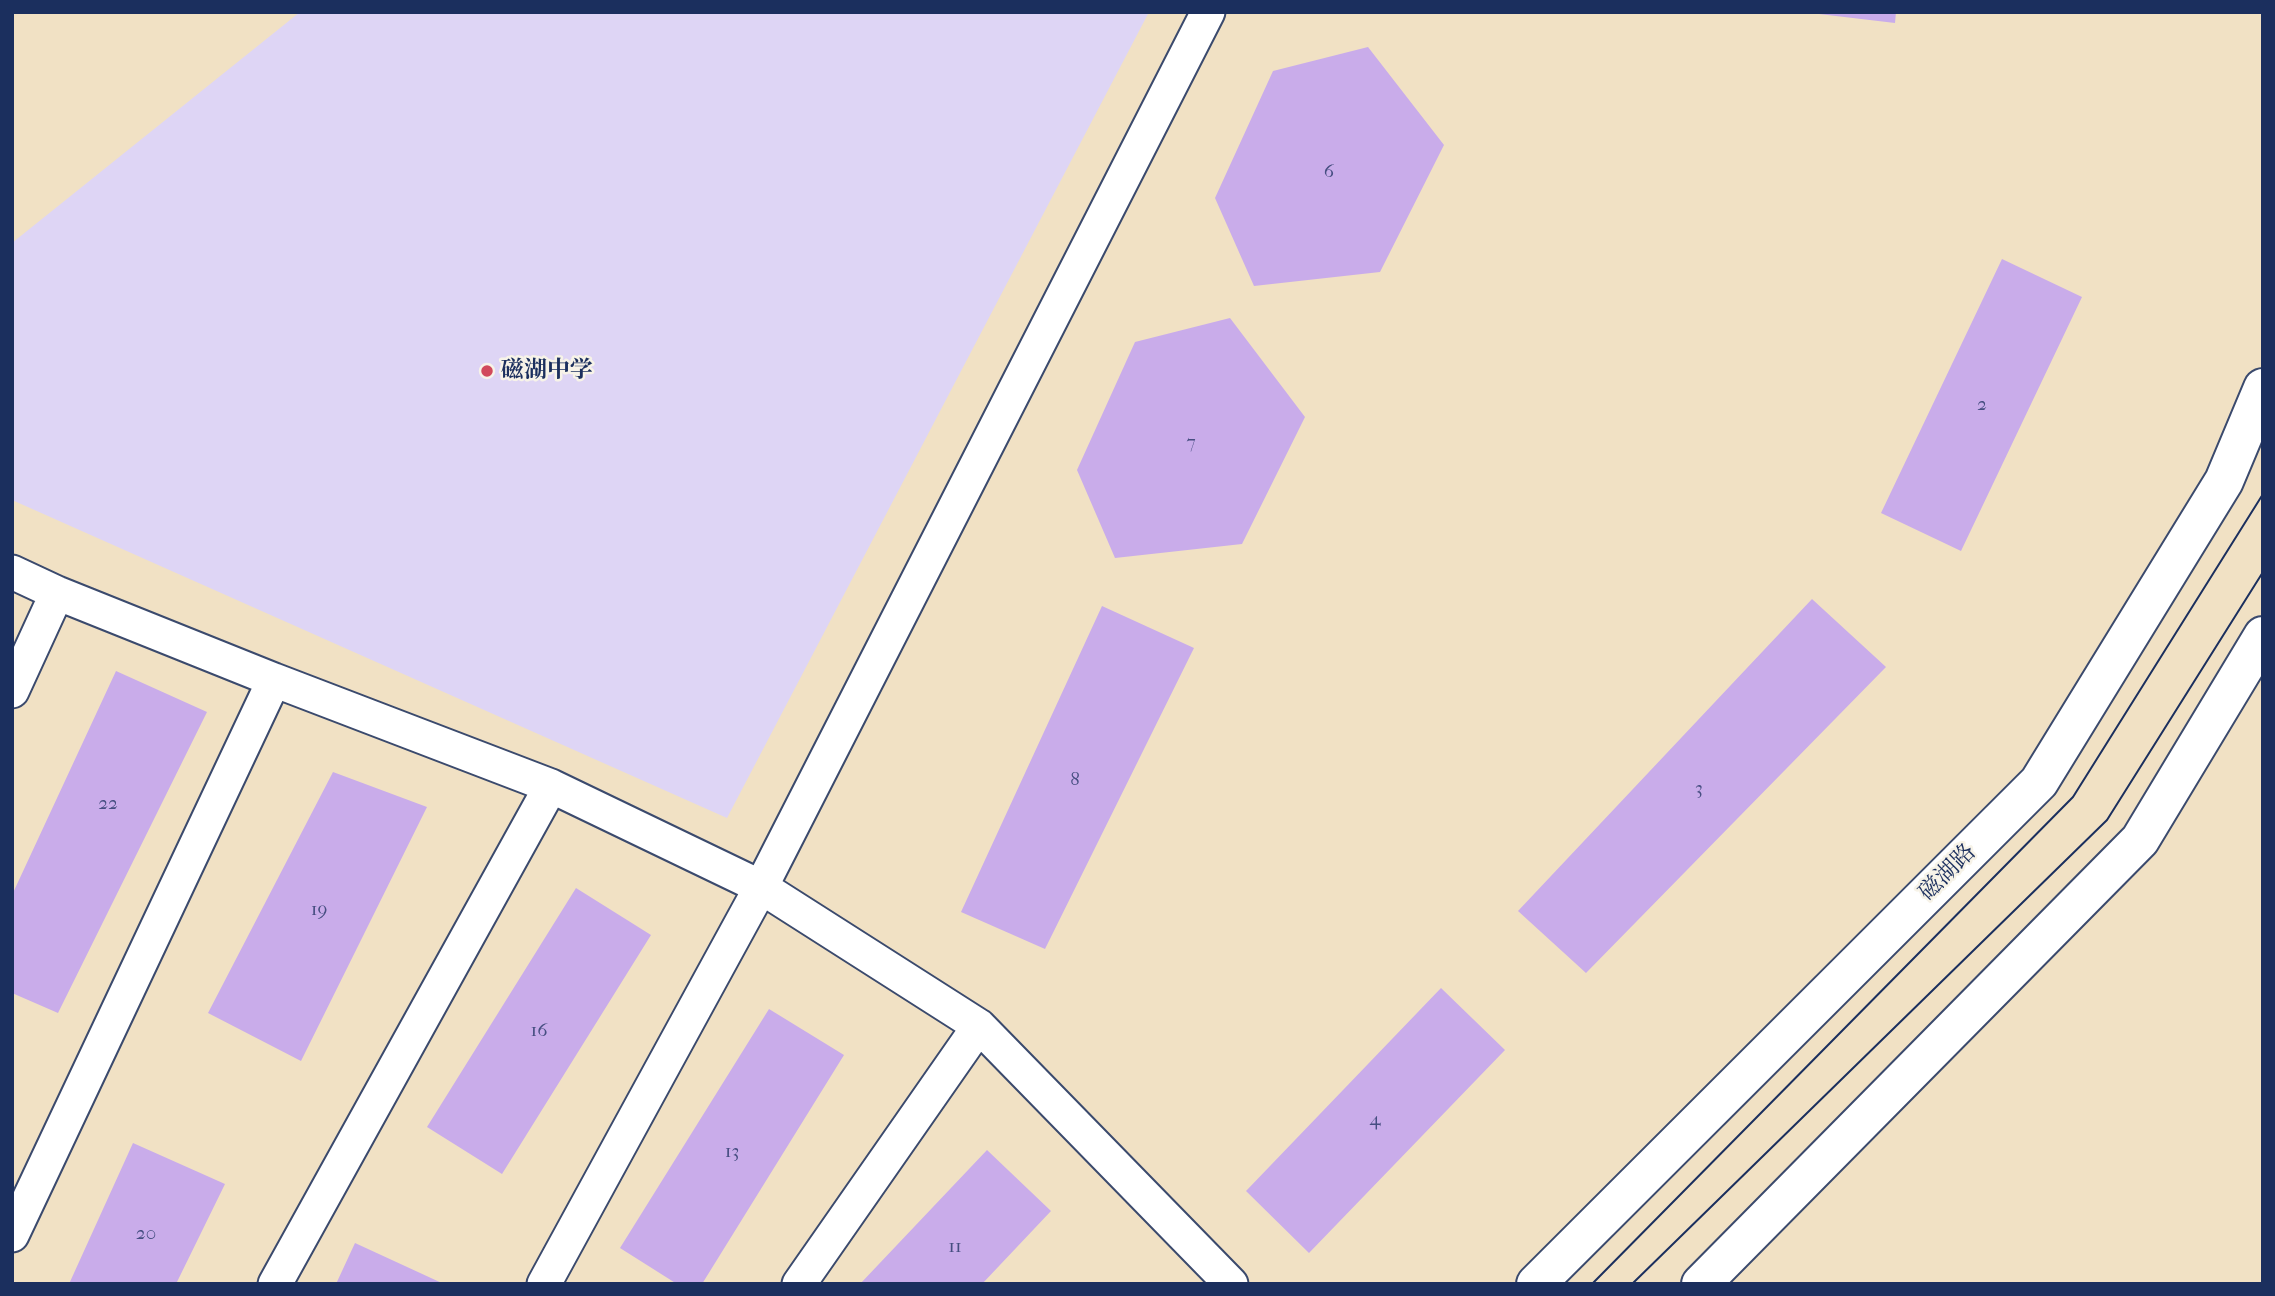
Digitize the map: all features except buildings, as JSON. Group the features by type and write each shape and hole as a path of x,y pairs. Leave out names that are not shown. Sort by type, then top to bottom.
{"main road":[{"name":"磁湖路","path":"1536,1284 2039,782 2224,481 2263,388"},
{"path":"1701,1284 2140,840 2263,636"}],"street":[{"path":"544,1284 761,887 1208,12"},
{"path":"12,572 57,593 274,680 551,786 761,887 979,1026 1231,1284"},
{"path":"12,691 57,593"},
{"path":"12,1235 274,680"},
{"path":"275,1284 551,786"},
{"path":"799,1284 979,1026"}],"shaded area":[{"name":"磁湖中学","path":"300,12 1149,12 727,818 12,500 12,243"}],"tram line":[{"path":"1592,1284 2073,797 2263,494"},
{"path":"1632,1284 2107,820 2263,572"}],"place":[{"name":"磁湖中学","path":"487,371"}]}
